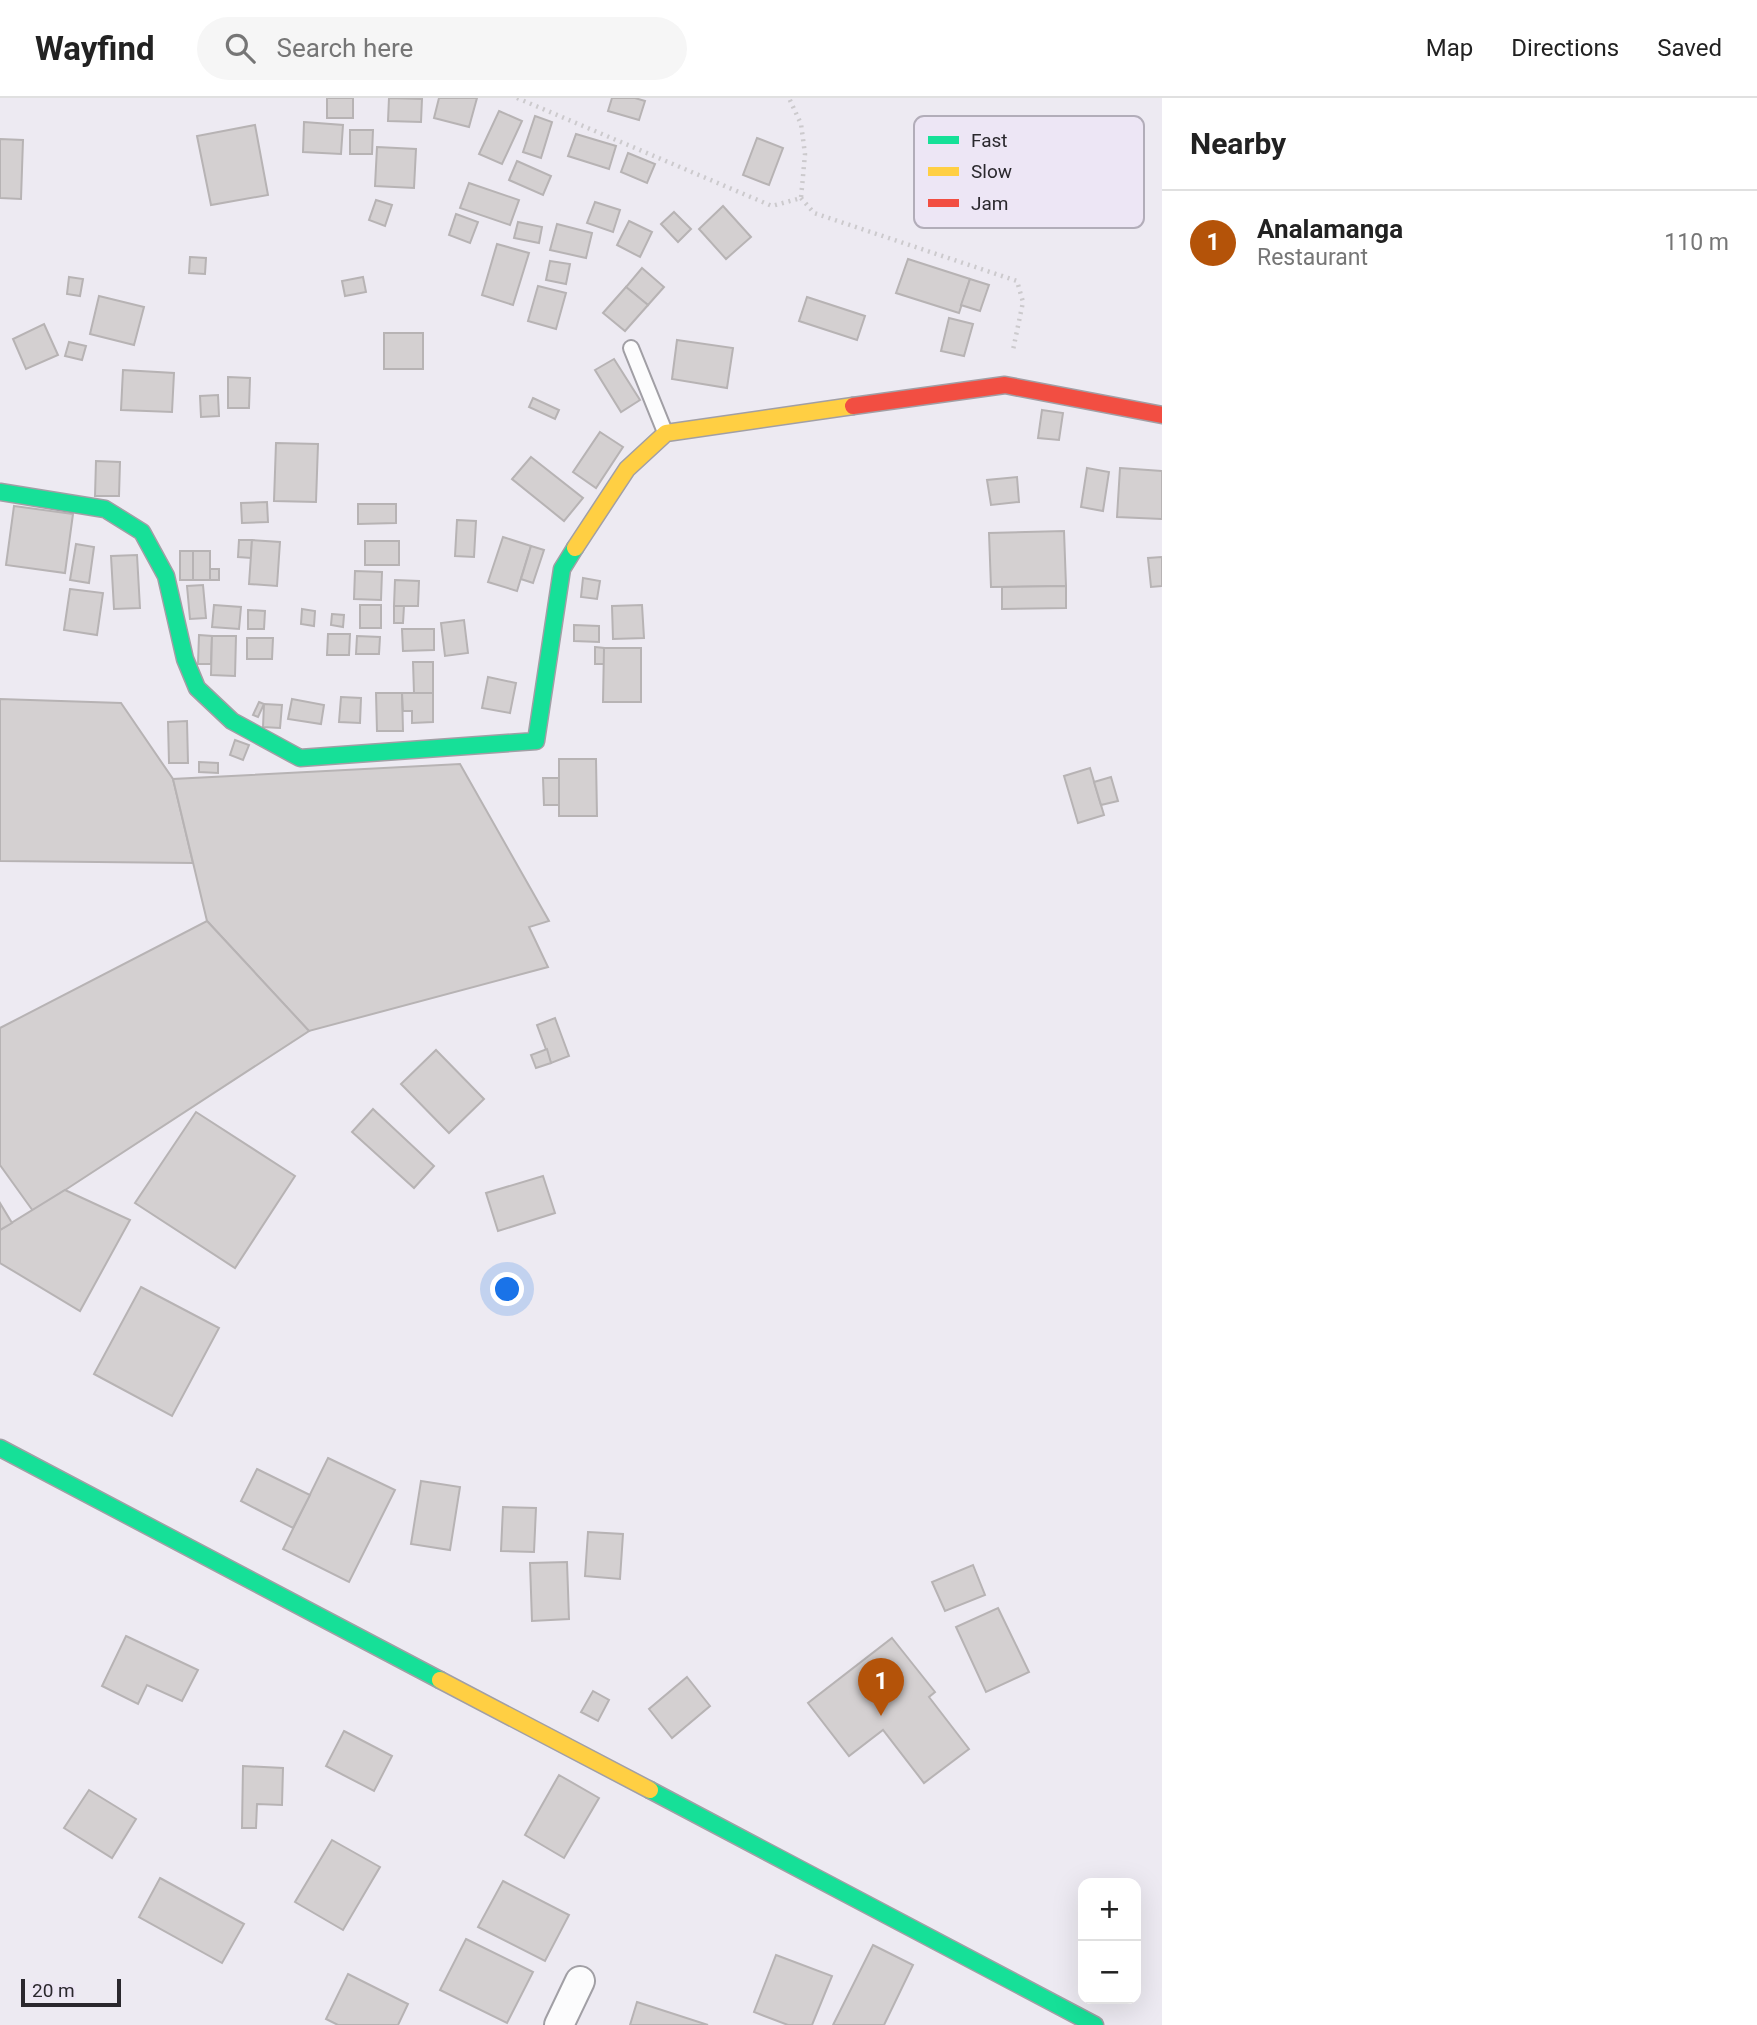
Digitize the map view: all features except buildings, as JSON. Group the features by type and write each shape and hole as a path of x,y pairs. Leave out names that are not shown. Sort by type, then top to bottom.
{"street":[{"path":"0,492 105,509 142,532 166,576 185,659 197,688 232,721 299,758 536,741 562,569 626,469 666,433 1005,385 1162,415"},
{"path":"0,1448 1095,2025"},
{"path":"559,2025 580,1981"}],"lane":[{"path":"631,348 666,433"}],"path":[{"path":"517,98 772,206 801,198"},
{"path":"789,98 803,134 805,154 801,198 814,213 1017,281 1023,302 1005,385"}],"traffic: fast":[{"path":"0,492 105,509 142,532 166,576 185,659 197,688 232,721 300,758 536,741 562,569 575,548"},
{"path":"0,1448 440,1680"},
{"path":"650,1790 1095,2025"}],"traffic: slow":[{"path":"575,548 627,469 666,433 853,406"},
{"path":"440,1680 650,1790"}],"traffic: jam":[{"path":"853,406 1005,385 1162,415"}],"place":[{"name":"Analamanga","path":"881,1716"}]}
